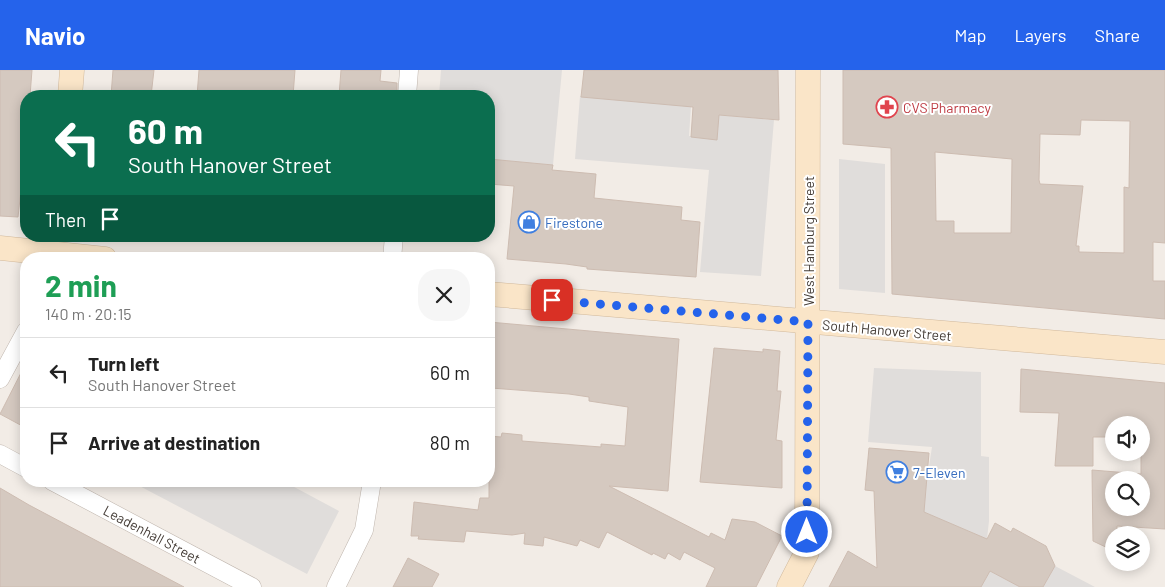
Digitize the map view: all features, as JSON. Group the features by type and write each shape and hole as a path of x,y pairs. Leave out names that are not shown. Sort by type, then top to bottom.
{"main road":[{"path":"70,90 72,70"},
{"name":"West Hamburg Street","path":"789,587 807,552 808,70"},
{"path":"0,248 57,250"},
{"name":"South Hanover Street","path":"495,295 1165,352"}],"street":[{"path":"407,90 409,70"},
{"path":"0,379 20,343"},
{"path":"0,454 20,465"},
{"name":"Leadenhall Street","path":"63,487 252,587"},
{"path":"336,587 364,530 371,487"}],"shaded area":[{"path":"441,70 562,70 553,165 495,160 495,90 439,90"},
{"path":"580,96 691,106 689,136 717,137 718,115 774,120 761,276 700,272 709,170 575,159"},
{"path":"839,159 885,164 885,293 839,289"},
{"path":"874,368 981,372 981,456 989,457 989,521 987,539 922,511 932,447 868,442"},
{"path":"141,487 294,487 339,511 307,574"},
{"path":"1055,566 1095,587 1043,587"},
{"path":"990,571 1020,587 981,587"}],"building":[{"path":"0,70 32,70 30,90 20,90 20,199 18,217 0,216"},
{"path":"113,70 154,70 152,90 111,90"},
{"path":"199,70 295,70 293,90 197,90"},
{"path":"341,70 381,70 380,81 397,83 397,90 339,90"},
{"path":"584,70 778,70 779,120 719,115 717,140 691,137 693,107 581,97"},
{"path":"843,70 1165,70 1165,243 1153,242 1153,281 1165,281 1165,319 892,294 891,148 843,144","holes":["1081,120 1130,121 1129,188 1124,187 1124,253 1079,252 1079,246 1076,246 1083,186 1040,184 1040,134 1080,135","935,152 1012,159 1011,233 954,233 954,221 936,221"]},
{"path":"495,160 553,165 552,170 596,174 594,198 682,207 681,220 700,222 696,277 587,269 587,267 566,264 507,259 514,186 495,184"},
{"path":"495,323 679,339 668,491 609,486 709,537 711,533 725,540 732,519 755,522 782,536 756,587 706,587 715,568 684,552 680,560 668,553 665,559 653,553 652,555 607,532 599,548 580,540 577,546 544,537 543,546 524,544 525,533 512,535 466,531 464,542 418,539 419,536 411,536 414,502 478,510 480,498 489,498 489,487 495,487 495,436 501,437 502,433 522,435 522,441 601,447 601,444 625,446 628,407 589,401 589,397 495,388"},
{"path":"714,348 763,352 763,349 780,351 777,391 781,391 776,440 782,441 782,488 700,482"},
{"path":"1021,369 1165,383 1165,529 1150,528 1150,526 1105,526 1105,547 1093,541 1092,470 1105,471 1105,516 1150,516 1150,471 1141,471 1141,461 1150,461 1150,416 1105,416 1105,437 1093,437 1093,466 1055,466 1059,413 1020,412"},
{"path":"20,375 20,425 0,414"},
{"path":"869,448 929,453 924,512 987,539 995,523 1011,532 1013,528 1046,546 1055,566 1043,587 1020,587 990,571 981,587 829,587 848,551 877,568 874,491 865,490"},
{"path":"0,488 29,505 184,587 0,587"},
{"path":"408,558 439,574 432,587 393,587"}],"place":[{"name":"CVS Pharmacy","path":"887,107"},
{"name":"Firestone","path":"529,222"},
{"name":"7-Eleven","path":"897,472"}],"route":[{"path":"552,300 808,322 807,532"}]}
